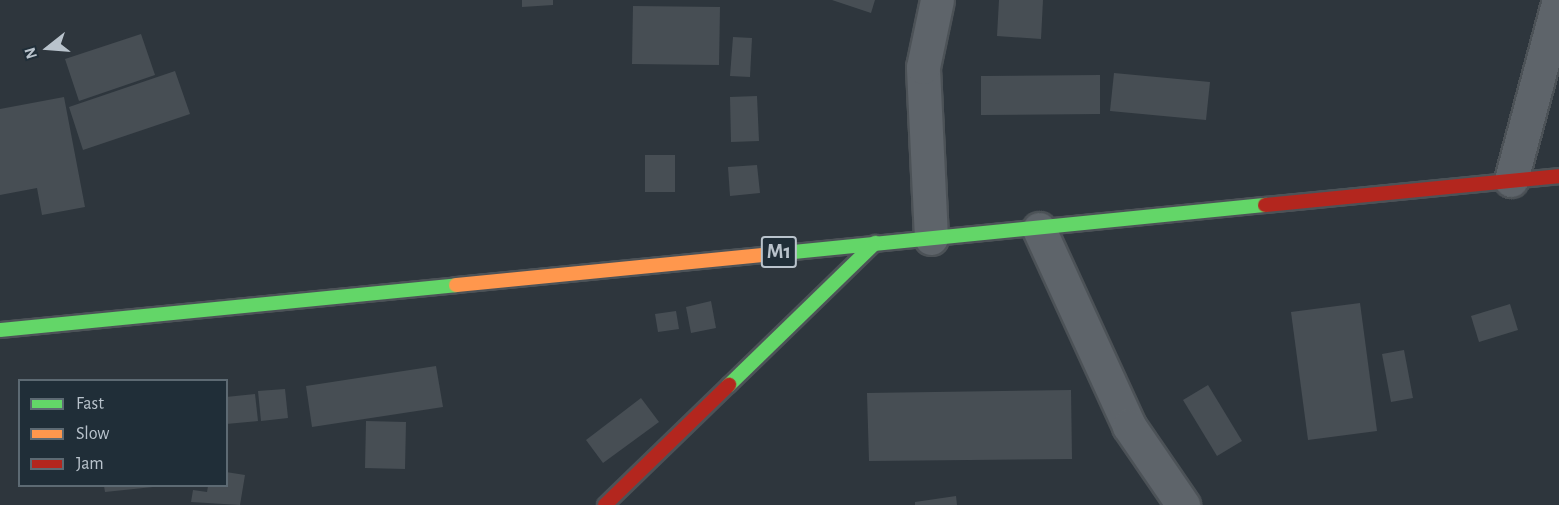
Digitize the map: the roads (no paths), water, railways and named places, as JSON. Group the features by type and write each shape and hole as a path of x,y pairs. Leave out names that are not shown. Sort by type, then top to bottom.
{"main road":[{"name":"M1","path":"0,330 1559,176"},
{"path":"605,505 875,243"}],"street":[{"path":"931,238 923,67 937,0"},
{"path":"1511,180 1559,0"},
{"path":"1039,229 1129,426 1183,505"}]}
